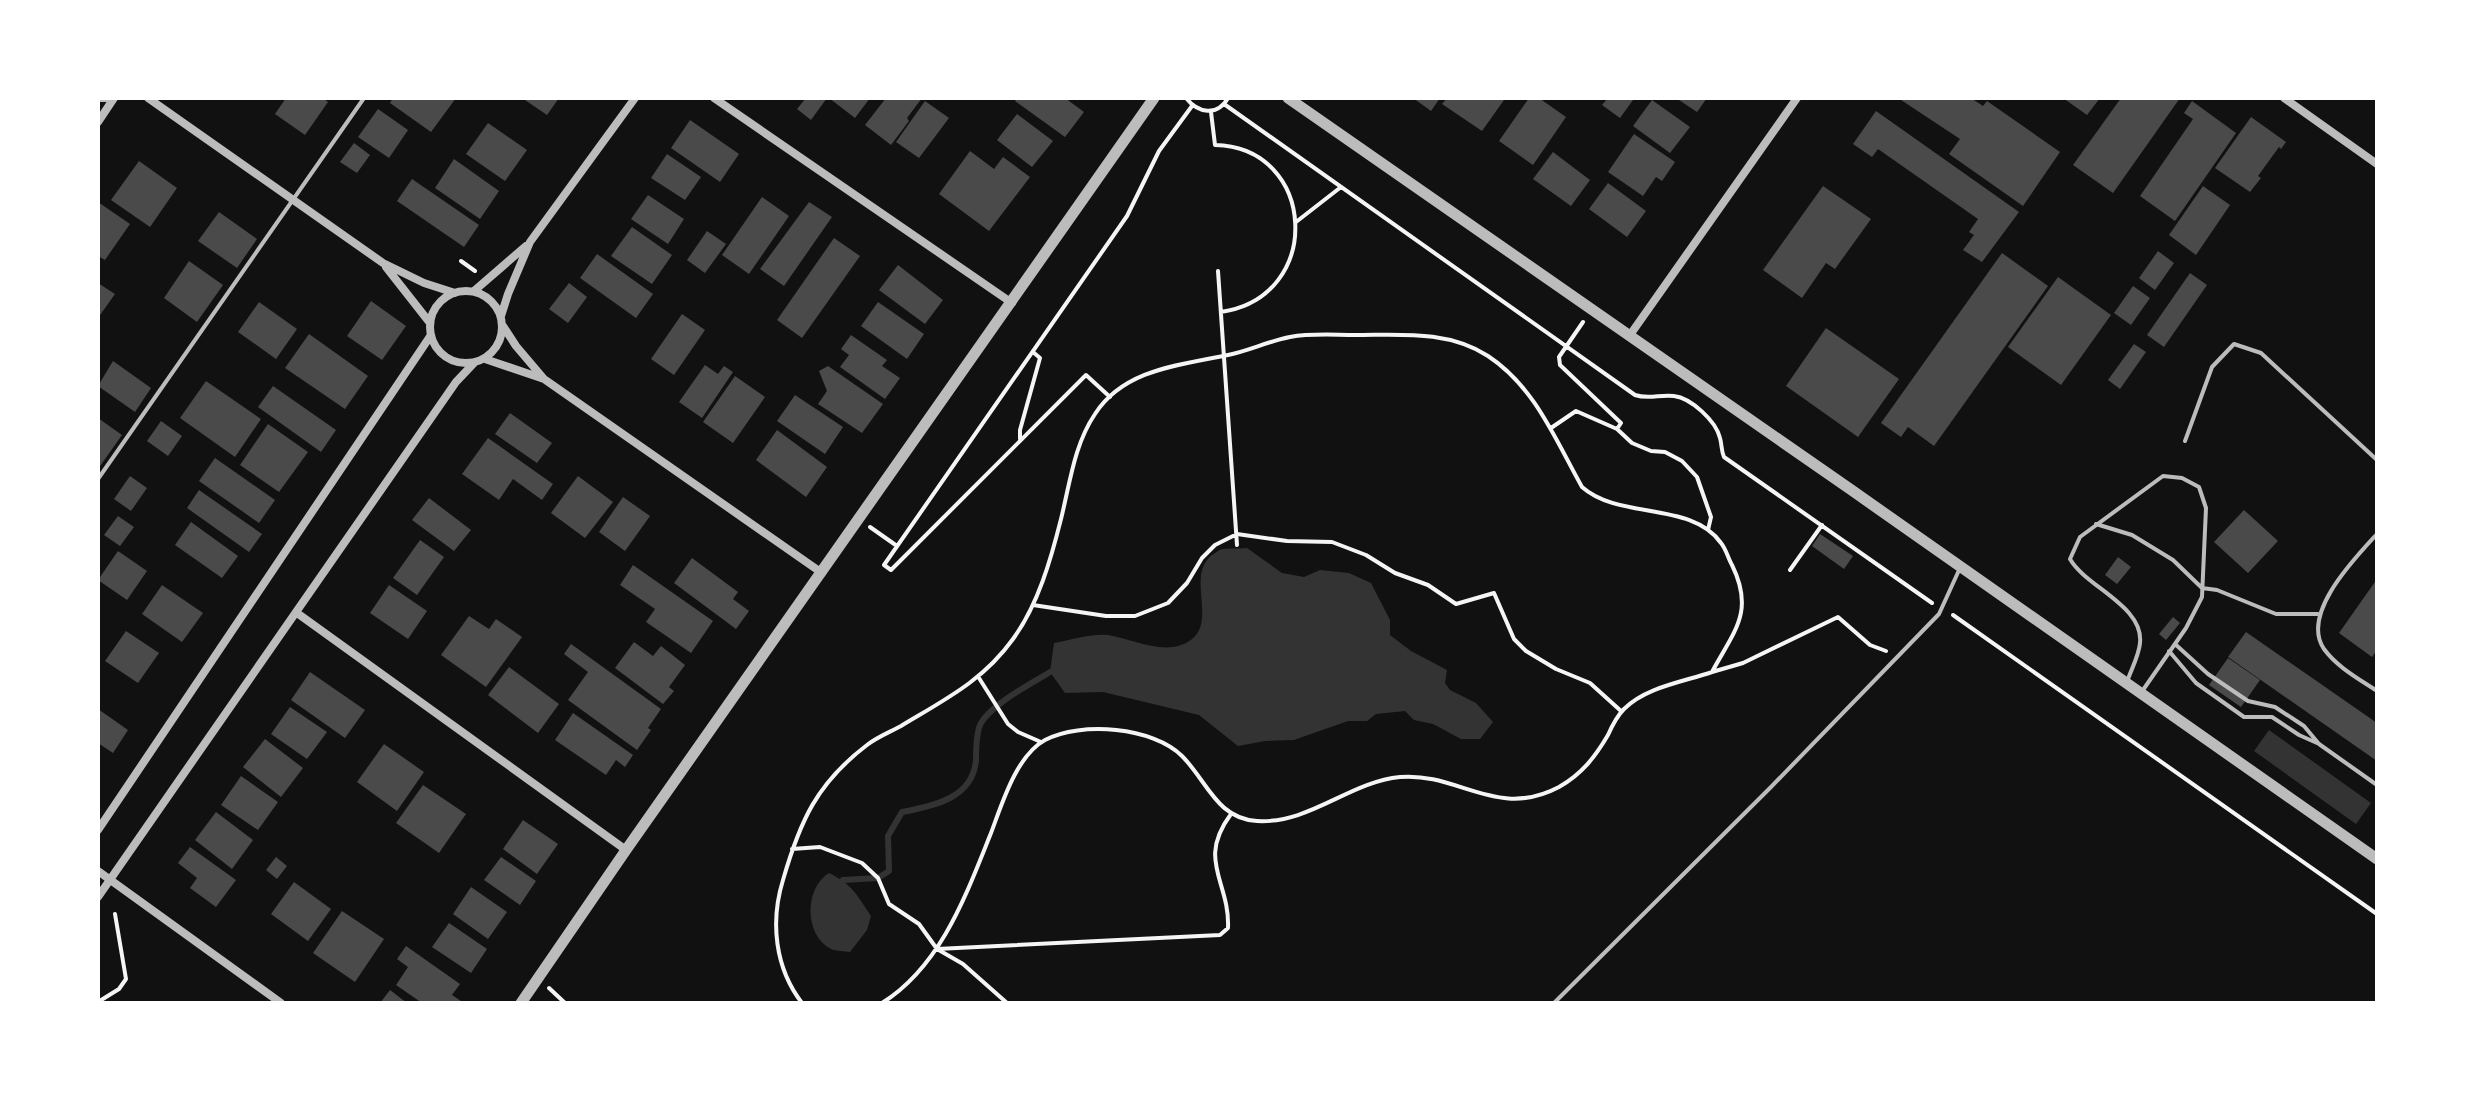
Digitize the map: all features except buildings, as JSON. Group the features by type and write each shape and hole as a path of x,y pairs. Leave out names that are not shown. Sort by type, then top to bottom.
{"street":[{"path":"99,98 113,98"},
{"path":"98,122 113,98"},
{"path":"148,98 383,263 424,283 455,293 474,291 491,300 516,346 544,379 822,573"},
{"path":"474,291 530,242 635,98"},
{"path":"714,98 1012,303"},
{"path":"521,1003 1154,98"},
{"path":"1288,98 1960,568 2127,681 2377,859"},
{"path":"1630,335 1797,98"},
{"path":"2284,98 2377,164"},
{"path":"455,293 438,304 430,323 431,335 439,352 446,358 465,364 474,363 485,359 501,339 508,294 530,242"},
{"path":"383,263 430,323"},
{"path":"98,830 431,335"},
{"path":"485,359 544,379"},
{"path":"98,897 456,382 474,363"},
{"path":"297,613 626,850"},
{"path":"98,871 281,1003"}],"lane":[{"path":"98,479 364,98"},
{"path":"2185,441 2212,367 2234,344 2261,353 2377,460"},
{"path":"2127,681 2140,643 2139,629 2128,611 2078,572 2070,559 2080,537 2096,524 2163,476 2182,478 2199,487 2206,508 2202,588 2197,607 2141,692"},
{"path":"2096,524 2132,535 2173,560 2202,588 2217,590 2276,614 2318,614"},
{"path":"2377,534 2345,568 2318,614 2321,646 2334,661 2377,691"},
{"path":"1554,1003 1771,787 1941,611 1960,568"},
{"path":"2175,644 2208,674 2248,701 2275,707 2304,726 2319,744"},
{"path":"2169,651 2196,683 2244,717 2272,717 2319,744 2377,785"}],"path":[{"path":"1186,98 1192,106 1211,112 1228,98"},
{"path":"1224,104 1635,395 1643,398 1675,395 1704,414 1720,437 1724,457 1932,606 1950,613 2085,706 2377,914"},
{"path":"1110,397 1086,375 891,570 884,565 1127,216 1159,151 1192,106"},
{"path":"1211,112 1215,145 1234,146 1266,161 1292,198 1296,222 1292,259 1283,276 1254,303 1221,312"},
{"path":"1296,222 1341,187"},
{"path":"1218,271 1237,545"},
{"path":"1584,320 1559,357 1560,365 1621,423 1617,429"},
{"path":"802,1003 780,965 777,953 779,891 806,813 846,762 867,745 979,678 1013,640 1033,605 1061,519 1074,460 1096,412 1110,397 1149,371 1317,333 1442,338 1470,346 1503,367 1536,403 1582,487 1593,497 1622,507 1679,517 1708,530 1721,542 1743,590 1743,610 1737,631 1712,672"},
{"path":"1020,439 1040,358 1033,352"},
{"path":"1551,428 1576,411 1617,429 1632,443 1651,451 1665,452 1682,461 1697,477 1711,517 1708,530"},
{"path":"1790,570 1822,525"},
{"path":"870,527 897,546"},
{"path":"1033,605 1106,616 1135,616 1168,603 1187,583 1202,558 1215,545 1237,534 1287,541 1332,542 1366,555 1395,573 1428,585 1456,604 1494,593 1514,639 1526,651 1556,669 1590,683 1621,711"},
{"path":"882,1003 916,976 937,949 973,876 1017,771 1041,742 1077,729 1108,729 1156,740 1181,755 1212,797 1232,813 1254,821 1273,821 1303,814 1354,788 1404,777 1430,779 1507,800 1533,797 1557,788 1579,774 1592,760 1621,711 1635,700 1657,689 1743,663 1838,617 1870,645 1886,651 1894,648"},
{"path":"979,678 1000,712 1018,732 1041,742"},
{"path":"937,949 1220,935 1228,928 1228,919 1216,873 1215,848 1220,829 1232,813"},
{"path":"792,849 820,847 862,863 878,878 889,904 919,924 937,949 963,964 1007,1003"},
{"path":"98,1002 119,989 126,979 115,914"},
{"path":"539,978 565,1003"}],"shaded area":[{"path":"1247,548 1282,573 1304,577 1320,570 1349,573 1371,583 1390,620 1390,635 1411,651 1447,670 1445,683 1450,690 1476,703 1493,722 1480,739 1461,739 1433,724 1414,720 1405,711 1376,714 1367,721 1348,721 1294,740 1238,746 1199,715 1103,692 1065,693 1050,672 1054,643 1108,635 1157,647 1186,643 1196,635 1201,625 1201,576 1204,564 1221,549"},
{"path":"2269,730 2371,803 2356,824 2254,751"},
{"path":"829,873 849,886 871,916 867,930 850,952 831,949 822,943 812,923 810,912 815,889"}],"waterway":[{"path":"843,880 878,878 889,871 888,836 902,812 939,803 960,792 973,773 981,723 1003,701 1050,672"}]}
